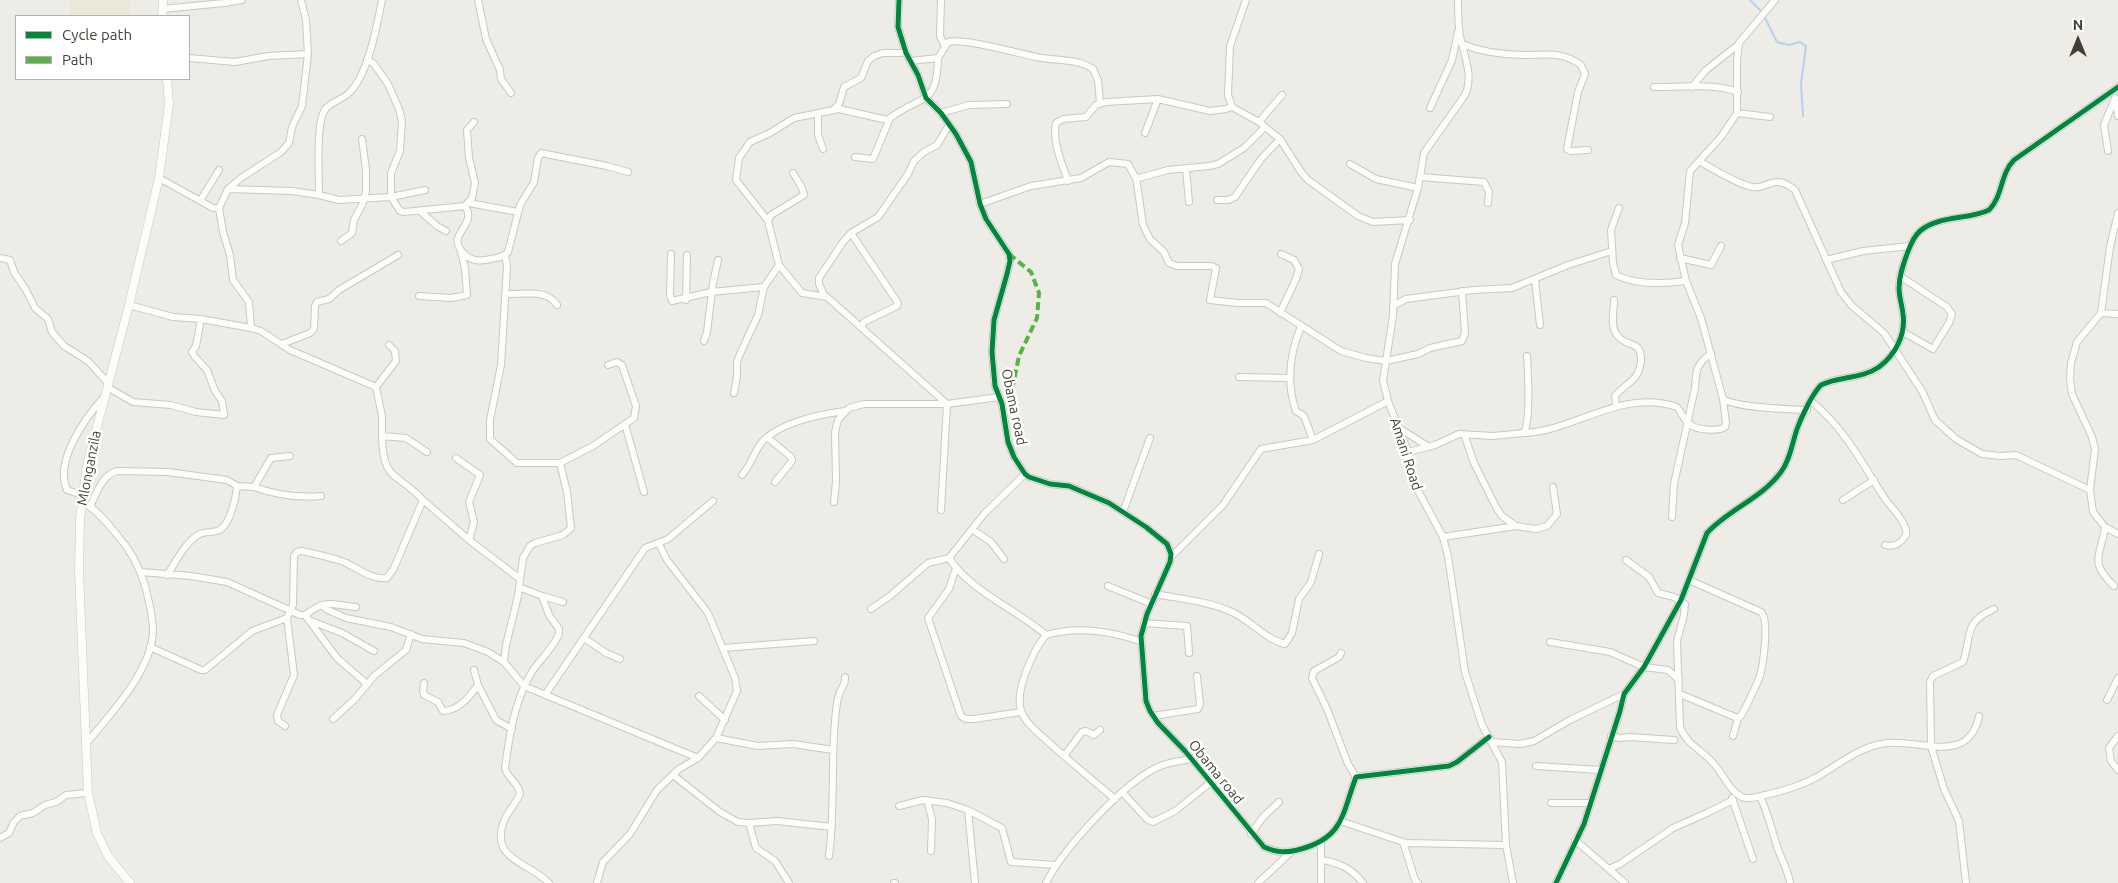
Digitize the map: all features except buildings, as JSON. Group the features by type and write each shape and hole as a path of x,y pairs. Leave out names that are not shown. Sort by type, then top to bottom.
{"street":[{"path":"163,0 162,12 242,0"},
{"path":"251,328 249,302 233,280 230,255 222,232 219,208 228,190 259,164 281,152 289,143 292,127 302,106 308,54 306,20 301,0"},
{"path":"319,195 320,131 323,112 326,107 349,94 356,84 367,59 382,0"},
{"path":"478,0 486,39 500,70 501,79 511,93"},
{"name":"Obama road","path":"899,0 898,27 906,54 918,75 926,98 941,113 956,134 971,162 980,204 986,219 1009,254 1010,261 996,312 992,338 993,376 1002,404 1008,442 1016,462 1025,474"},
{"path":"941,0 940,38 945,47"},
{"path":"1246,0 1230,46 1228,95 1232,107 1259,122 1280,139 1308,180 1358,216 1373,222 1410,220"},
{"name":"Amani Road","path":"1458,0 1459,26 1469,71 1468,86 1465,95 1427,146 1422,161 1410,220 1395,264 1393,306 1382,380 1408,452 1416,487 1443,537 1448,556 1465,672 1482,725 1502,762 1506,845 1513,883"},
{"path":"1692,87 1705,71 1739,43 1775,0"},
{"path":"1430,108 1455,54 1459,26"},
{"path":"855,157 873,159 888,120 898,112 926,98 935,86 938,58 949,42 957,41 1083,64 1091,68 1096,76 1100,103"},
{"path":"1408,452 1428,447 1452,436 1464,434 1493,436 1544,430 1616,406 1651,404 1673,406 1679,409 1688,423 1717,430 1724,428 1726,423 1723,399 1701,318 1686,281 1678,245 1685,223 1691,169 1721,137 1737,114 1737,60 1739,43"},
{"path":"1462,44 1486,52 1524,55 1541,53 1565,56 1581,65 1585,74 1578,92 1567,148 1572,151 1588,150"},
{"path":"834,109 839,104 844,87 861,78 868,61 873,57 883,53 906,54"},
{"path":"190,58 235,62 268,56 308,54"},
{"path":"910,60 938,58"},
{"path":"367,59 374,64 388,84 402,121 401,145 391,173 391,197 402,212 467,205 518,212"},
{"name":"Mlonganzila","path":"130,883 108,856 98,833 88,793 79,571 81,498 87,464 129,305 159,178 169,104 167,80"},
{"path":"1654,87 1709,85 1725,87 1738,92"},
{"path":"2116,88 2115,98 2118,116"},
{"path":"1556,883 1576,840 1590,803 1624,694 1644,667 1680,600 1706,533 1714,525 1763,491 1782,470 1798,427 1820,386 1843,377 1872,371 1881,365 1896,348 1904,320 1899,291 1900,276 1910,246 1917,234 1927,227 1989,210 1996,199 2007,167 2014,160 2116,88"},
{"path":"1259,122 1282,95"},
{"path":"2108,151 2104,125 2115,98"},
{"path":"1068,181 1056,138 1056,123 1064,119 1086,117 1100,103 1158,99 1210,111 1226,110 1232,107"},
{"path":"1145,133 1158,99"},
{"path":"941,113 969,105 1007,104"},
{"path":"824,295 810,296 802,293 779,265 768,221 736,180 740,158 746,146 752,140 770,133 794,118 834,109 888,120"},
{"path":"818,113 818,135 823,149"},
{"path":"1737,114 1770,117"},
{"path":"419,296 451,298 467,295 465,268 458,239 468,218 467,205 472,198 475,183 469,158 467,130 474,122"},
{"path":"947,404 824,295 818,284 819,278 843,242 852,233 878,217 908,174 914,161 924,152 937,145 949,125"},
{"path":"1136,177 1148,177 1168,170 1209,166 1224,161 1244,148 1265,127"},
{"path":"341,241 352,233 354,220 365,199 367,178 362,139"},
{"path":"1217,200 1228,200 1235,197 1261,160 1280,139"},
{"path":"461,250 465,256 477,262 505,255 509,248 518,212 534,182 538,158 541,153 628,172"},
{"path":"1699,161 1752,187 1780,182 1794,190 1833,278 1845,299 1876,325 1896,348 1922,391 1935,420 1956,439 1982,454 2016,455 2090,490"},
{"path":"980,204 1031,186 1081,178 1111,162 1128,164 1136,177 1143,225 1150,239 1164,252 1169,263 1177,266 1216,268 1210,300 1238,303 1264,302 1350,354 1386,360 1418,354 1430,348 1462,341 1465,333 1462,291"},
{"path":"1350,164 1376,179 1418,188"},
{"path":"1186,169 1188,202"},
{"path":"200,201 219,170"},
{"path":"768,221 771,215 804,195 793,173"},
{"path":"1420,177 1484,182 1489,192 1488,203"},
{"path":"159,178 212,208 219,208"},
{"path":"228,190 266,190 319,195 339,200 391,197 425,190"},
{"path":"1619,208 1611,230 1616,275 1655,282 1686,281"},
{"path":"420,211 436,226 446,231"},
{"path":"2118,213 2110,247 2102,313 2077,342 2070,370 2071,390 2092,437 2095,449 2090,490 2093,512 2105,527 2118,534"},
{"path":"852,233 898,303 897,306 864,322 862,327"},
{"path":"1680,258 1711,265 1721,246"},
{"path":"1826,260 1869,250 1910,246"},
{"path":"1393,306 1406,299 1462,291 1508,288 1535,280 1568,265 1612,251"},
{"path":"671,254 671,300 676,302 711,292 764,287"},
{"path":"686,300 687,254"},
{"path":"1280,313 1299,269 1294,260 1281,254"},
{"path":"282,344 310,333 314,329 315,306 317,302 329,298 339,290 398,255"},
{"path":"505,255 507,260 501,365 490,420 490,439 517,463 560,463 593,446 634,418 636,406 622,365 618,362 608,365"},
{"path":"0,258 10,260 14,272 29,294 34,308 48,319 52,332 60,342 88,361 107,385 133,402 171,405 196,412 224,415 222,401 215,391 207,370 195,358 192,352 196,346 201,318"},
{"path":"704,341 718,260"},
{"path":"734,393 737,362 744,341 758,315 764,287 779,265"},
{"path":"1900,276 1949,308 1952,314 1949,323 1933,349 1902,332"},
{"path":"1535,280 1540,325"},
{"path":"505,294 546,294 557,305"},
{"path":"1614,300 1614,326 1616,334 1621,339 1639,348 1640,351 1640,364 1637,374 1615,396 1616,406"},
{"path":"129,305 173,317 201,318 261,331 290,350 376,387"},
{"path":"2102,313 2118,314"},
{"path":"1301,326 1292,349 1290,378 1296,412 1304,416 1312,440"},
{"path":"389,345 395,351 396,361 376,387 382,416 383,456 386,468 469,540 520,579"},
{"path":"1672,517 1672,496 1698,367 1711,353"},
{"path":"1524,433 1528,404 1528,356"},
{"path":"1239,377 1290,378"},
{"path":"86,744 133,684 150,647 152,619 141,572 131,553 118,536 81,498 67,490 64,483 66,459 88,416 104,397"},
{"path":"742,475 767,437 790,424 845,411 864,404 947,404 999,397"},
{"path":"1723,399 1728,402 1747,405 1806,410"},
{"path":"1171,557 1222,505 1261,450 1267,447 1312,440 1388,401"},
{"path":"1811,401 1838,428 1862,459 1907,531 1900,543 1892,546 1885,544"},
{"path":"941,510 947,404"},
{"path":"834,502 836,481 835,432 838,420 845,411"},
{"path":"625,424 644,492"},
{"path":"1685,433 1695,426"},
{"path":"1398,428 1428,447"},
{"path":"1464,434 1474,463 1497,510 1516,526"},
{"path":"382,436 406,438 427,452"},
{"path":"767,437 791,457 792,462 775,482"},
{"path":"1123,512 1150,438"},
{"path":"254,487 272,458 290,456"},
{"path":"456,458 480,475 469,502 474,522 469,540"},
{"path":"504,662 523,558 530,546 545,539 564,535 571,528 567,492 560,463"},
{"path":"90,507 106,478 112,472 117,471 168,472 227,480 237,486 254,487 270,493 288,496 322,496"},
{"path":"871,609 890,596 928,563 949,558 984,514 1025,474 1050,484 1069,486 1109,503 1164,540 1170,549 1171,557"},
{"path":"1843,500 1874,480"},
{"path":"167,576 191,541 200,534 220,530 224,525 234,504 237,486"},
{"path":"1443,537 1516,526 1536,530 1552,522 1557,514 1558,508 1553,487"},
{"path":"285,726 278,721 277,715 294,675 287,618 289,610 293,605 293,561 297,552 302,551 343,562 374,577 387,578 394,568 423,500"},
{"path":"544,695 645,548 668,539 713,501"},
{"path":"2105,527 2097,559 2106,577 2114,586"},
{"path":"973,530 991,542 1004,559"},
{"path":"597,883 603,862 630,834 652,796 673,775 698,758 716,738 737,691 737,684 706,608 668,560 659,544"},
{"path":"1155,594 1220,606 1285,644 1292,633 1299,599 1311,582 1319,554"},
{"name":"Obama road","path":"1171,557 1144,623 1140,641 1145,696 1153,716 1192,759 1251,834 1264,847 1271,850 1291,852 1321,842 1328,838 1340,821 1356,777"},
{"path":"949,558 956,568 992,597 1046,635"},
{"path":"1626,560 1649,577 1658,593 1683,601 1685,608 1677,641 1682,733 1692,745 1714,763 1724,776 1753,858"},
{"path":"956,568 949,589 940,604 928,618 961,716 964,719 974,719 1021,712"},
{"path":"141,572 167,576 190,576 227,582 300,615 305,615 316,606 321,605 356,607"},
{"path":"1689,580 1750,606 1761,612 1764,616 1763,658 1759,677 1742,714 1738,718 1733,736"},
{"path":"1108,586 1152,604"},
{"path":"519,587 563,602"},
{"path":"542,596 549,615 559,628 559,634 524,686 512,730 505,770 517,784 520,792 504,820 501,836 503,848 511,858 535,871 549,883"},
{"path":"321,605 346,618 377,623 422,639 464,643 488,652 504,662 524,686 698,758"},
{"path":"1966,883 1959,821 1944,789 1931,746 1930,680 1935,675 1963,662 1969,634 1974,622 1981,614 1994,609"},
{"path":"305,615 337,658 367,684"},
{"path":"150,647 200,670 205,670 252,631 287,618"},
{"path":"311,622 342,633 374,651"},
{"path":"1144,623 1186,626 1189,653"},
{"path":"1115,799 1036,730 1021,712 1020,697 1028,668 1040,642 1046,635 1069,631 1100,631 1140,641"},
{"path":"333,719 355,699 381,669 406,650 411,634"},
{"path":"584,638 606,652 620,658"},
{"path":"723,648 814,641"},
{"path":"1550,642 1610,652 1644,667 1664,668 1679,680"},
{"path":"1341,653 1338,657 1314,671 1312,678 1327,709 1342,750 1356,777 1449,766 1491,740 1520,744 1534,742 1570,720 1624,694"},
{"path":"474,670 478,685 496,720 512,730"},
{"path":"1153,716 1198,709 1200,704 1197,676"},
{"path":"829,856 832,827 833,750 837,702 841,689 845,684 845,677"},
{"path":"2107,700 2118,678"},
{"path":"424,683 424,696 438,702 444,711 464,702 478,685"},
{"path":"1680,694 1738,718"},
{"path":"699,696 725,720"},
{"path":"1730,789 1746,798 1760,796 1808,781 1866,749 1886,744 1931,746 1961,744 1974,733 1979,716"},
{"path":"1064,756 1082,732 1086,731 1094,735 1100,730"},
{"path":"1612,736 1674,740"},
{"path":"2118,736 2109,748 2111,761 2118,770"},
{"path":"716,738 758,746 793,744 833,750"},
{"path":"1046,883 1056,865 1089,825 1122,792 1158,766 1192,759"},
{"path":"1536,766 1600,770"},
{"path":"673,775 720,812 738,822 749,823 777,820 832,827"},
{"path":"1122,792 1147,820 1154,822 1175,811 1210,783"},
{"path":"0,838 9,833 14,822 20,816 33,813 66,795 88,793"},
{"path":"1760,796 1778,851 1787,867 1790,883"},
{"path":"899,806 927,800 947,803 968,810 1002,828 1010,862 1056,865"},
{"path":"927,800 932,819 931,851"},
{"path":"1609,869 1620,864 1673,828 1707,814 1732,800"},
{"path":"1251,834 1263,817 1279,802"},
{"path":"1551,803 1590,803"},
{"path":"968,810 974,883"},
{"path":"1340,821 1403,842 1506,845"},
{"path":"749,823 756,848 775,861 789,883"},
{"path":"1576,840 1625,883"},
{"path":"1321,842 1321,883"},
{"path":"1403,842 1418,883"},
{"path":"1258,883 1291,852"},
{"path":"1322,860 1350,869 1363,883"}],"shaded area":[{"path":"70,0 130,0 130,15 70,15"}],"waterway":[{"path":"1750,0 1762,12"},
{"path":"1764,16 1777,42 1789,45 1800,42 1806,46 1801,84 1803,116"}],"marked path":[{"path":"1009,254 1031,272 1039,293 1037,318 1019,356 1013,385"}],"cycle path":[{"path":"899,0 898,27 906,53 918,75 926,98 941,113 956,134 971,162 980,204 986,219 1009,254 1010,261 994,320 992,352 995,386 1002,404 1008,442 1014,457 1029,477 1050,484 1069,486 1109,503 1146,527 1167,544 1171,554 1170,562 1147,614 1141,636 1146,701 1158,723 1185,751 1264,847 1282,852 1315,844 1334,831 1344,813 1356,777 1449,766 1489,737"},
{"path":"1556,883 1584,824 1624,694 1644,667 1681,600 1707,533 1725,517 1764,490 1781,472 1789,457 1804,413 1821,385 1865,374 1879,367 1890,357 1898,344 1903,329 1903,311 1899,291 1900,275 1915,236 1936,222 1989,210 1994,204 2006,172 2014,160 2118,87"}]}
